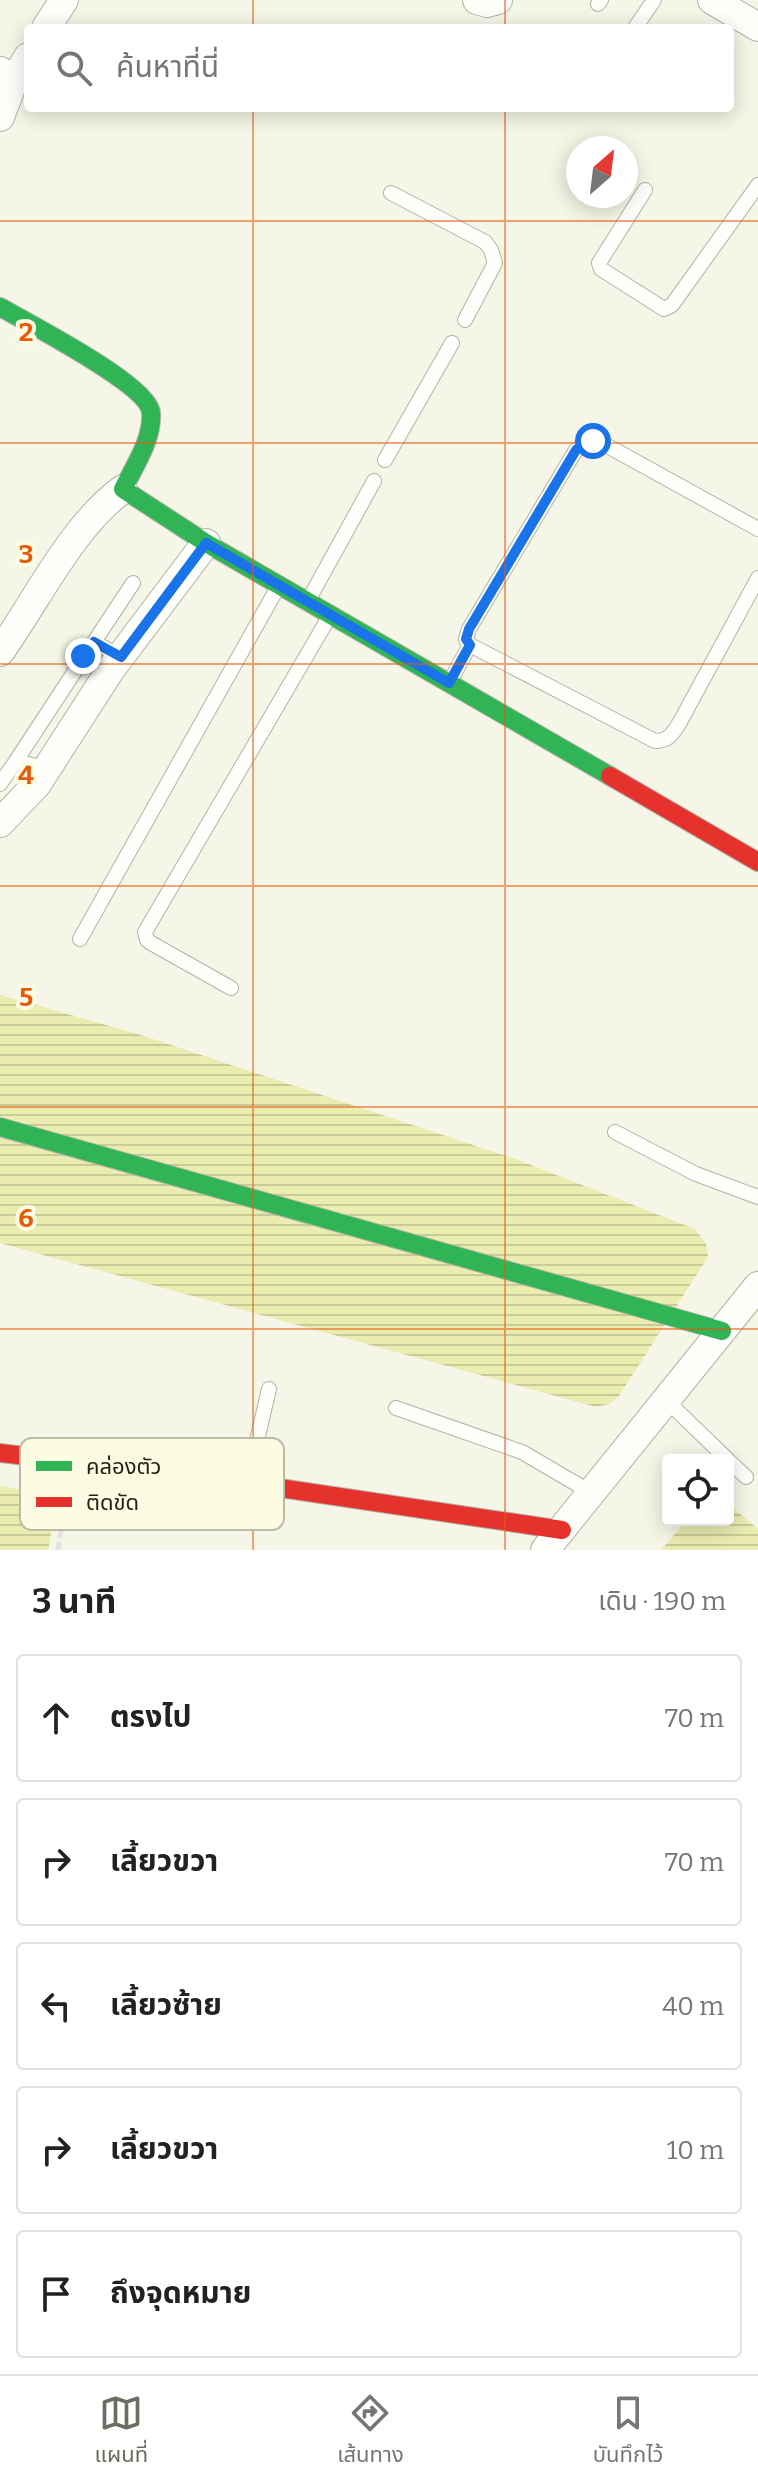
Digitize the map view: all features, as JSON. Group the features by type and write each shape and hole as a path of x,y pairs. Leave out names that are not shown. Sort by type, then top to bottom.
{"street":[{"path":"49,24 64,0"},
{"path":"477,0 487,3 498,0"},
{"path":"712,0 758,27"},
{"path":"0,117 14,69"},
{"path":"0,307 119,377 142,394 150,403 151,421 142,450 123,489 97,510 0,652"},
{"path":"123,489 206,543 758,862"},
{"path":"0,823 18,807 48,769 121,657 206,543"},
{"path":"0,1127 722,1331"},
{"path":"284,1490 554,1540 758,1286"},
{"path":"0,1453 20,1456"}],"lane":[{"path":"638,24 654,0"},
{"path":"645,190 599,263 601,269 664,309 672,305 758,185"},
{"path":"391,193 485,242 491,250 495,263 465,320"},
{"path":"385,460 452,343"},
{"path":"758,529 604,444 593,441 585,443 576,450 469,629 466,639 470,645 655,741 664,741 680,722 758,578"},
{"path":"308,602 374,481"},
{"path":"0,784 133,583"},
{"path":"80,939 279,585"},
{"path":"231,988 151,943 145,932 331,615"},
{"path":"94,642 121,657"},
{"path":"449,683 470,645"},
{"path":"16,761 48,769"},
{"path":"615,1132 696,1174 758,1197"},
{"path":"258,1438 269,1389"},
{"path":"666,1400 722,1454"},
{"path":"396,1408 522,1452 592,1493"},
{"path":"734,1466 746,1477"}],"path":[{"path":"58,1550 61,1530"}],"shaded area":[{"path":"0,995 138,1034 518,1160 695,1229 706,1244 708,1257 619,1396 609,1404 596,1407 0,1243"},
{"path":"0,1486 20,1490 20,1530 51,1530 48,1550 0,1550"},
{"path":"734,1509 758,1529 758,1550 661,1550 682,1526 734,1526"}],"traffic: fast":[{"path":"0,307 110,371 145,401 151,413 149,433 123,489 206,543 610,776"},
{"path":"0,1127 722,1331"}],"traffic: jam":[{"path":"610,776 758,862"},
{"path":"0,1453 20,1455"},
{"path":"284,1489 562,1530"}],"route":[{"path":"83,656 94,642 121,657 206,543 449,683 470,645 466,634 576,450 593,441"}]}
